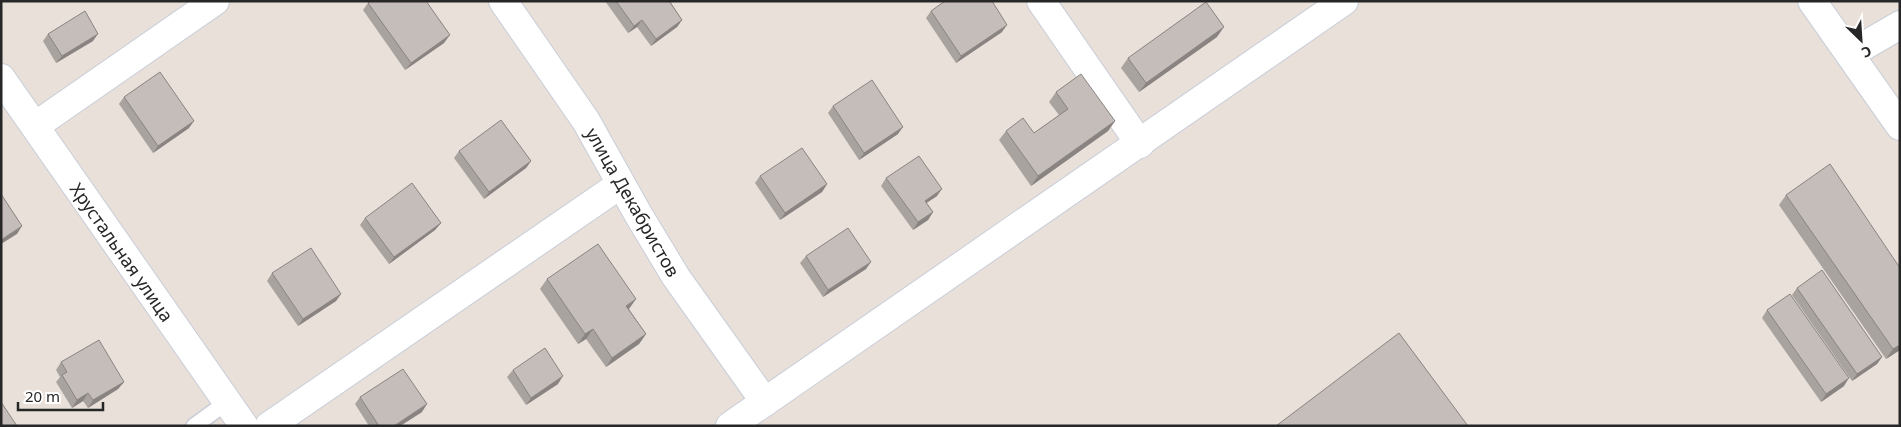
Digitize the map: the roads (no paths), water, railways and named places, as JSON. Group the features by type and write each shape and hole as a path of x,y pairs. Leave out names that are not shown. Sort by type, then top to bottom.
{"street":[{"path":"35,126 215,1"},
{"name":"улица Декабристов","path":"503,1 586,121 676,277 765,402"},
{"path":"1041,1 1140,144"},
{"path":"730,426 1344,1"},
{"path":"1812,1 1900,126"},
{"path":"1850,54 1900,25"},
{"name":"Хрустальная улица","path":"1,78 244,426"},
{"path":"269,426 621,184"}],"lane":[{"path":"194,426 227,402"}]}
